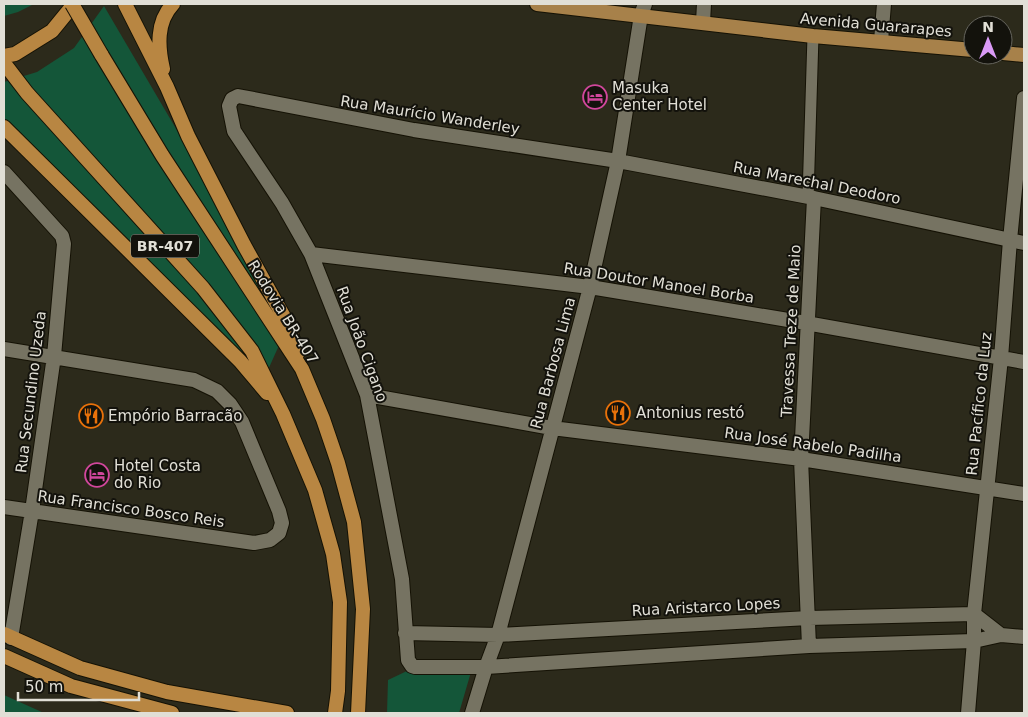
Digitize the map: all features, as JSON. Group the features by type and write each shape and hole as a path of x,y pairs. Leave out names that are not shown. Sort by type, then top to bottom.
{"highway":[{"name":"Rodovia BR-407","path":"73,4 162,155 302,369 323,420 338,462 354,522 363,609 359,710"},
{"path":"4,56 15,54 52,32 73,4"},
{"path":"125,4 167,87 188,136 289,326 302,369"},
{"path":"167,87 159,55 158,40 162,22 173,4"},
{"name":"BR-407","path":"4,63 27,93 203,288 252,351 283,414 315,490 334,554 340,602 336,709"},
{"path":"4,127 240,361 283,414"},
{"path":"7,636 80,668 167,692 287,713"},
{"path":"4,656 72,686 172,713"}],"main road":[{"name":"Avenida Guararapes","path":"538,4 643,9 702,22 813,36 963,49"}],"street":[{"path":"702,22 704,4"},
{"path":"881,41 884,4"},
{"name":"Rua Barbosa Lima","path":"472,713 498,635 590,287 618,161 643,9"},
{"path":"811,198 813,36"},
{"name":"Rua Maurício Wanderley","path":"238,96 414,130 618,161"},
{"name":"Rua João Cigano","path":"238,96 232,99 229,106 234,131 282,203 311,254 367,395 402,579 408,660 415,667 486,667"},
{"name":"Rua Pacífico da Luz","path":"968,713 974,641 974,614 1001,358 1024,98"},
{"name":"Rua Marechal Deodoro","path":"618,161 811,198 1024,243"},
{"name":"Rua Secundino Uzeda","path":"4,172 64,240 64,259 54,356 32,511 7,636"},
{"name":"Travessa Treze de Maio","path":"809,646 801,458 811,198"},
{"name":"Rua Doutor Manoel Borba","path":"311,254 590,287 1024,362"},
{"path":"4,349 54,356"},
{"name":"Rua Francisco Bosco Reis","path":"4,507 254,543 270,540 279,534 282,523 279,511 242,422 230,404 217,391 194,380 54,356"},
{"name":"Rua José Rabelo Padilha","path":"367,395 552,428 801,458 1024,494"},
{"path":"974,614 1001,635"},
{"name":"Rua Aristarco Lopes","path":"406,633 498,635 809,618 974,614"},
{"path":"486,667 809,646 974,641 1001,635 1024,637"}],"green space":[{"path":"4,4 34,4 4,16"},
{"path":"104,6 175,127 285,332 263,381 4,118 4,82 37,72 74,48"},
{"path":"409,670 471,672 459,713 387,713 388,680"},
{"path":"4,695 44,713 4,713"}],"place":[{"name":"Masuka Center Hotel","path":"595,97"},
{"name":"Antonius restó","path":"618,413"},
{"name":"Empório Barracão","path":"91,416"},
{"name":"Hotel Costa do Rio","path":"97,475"}]}
